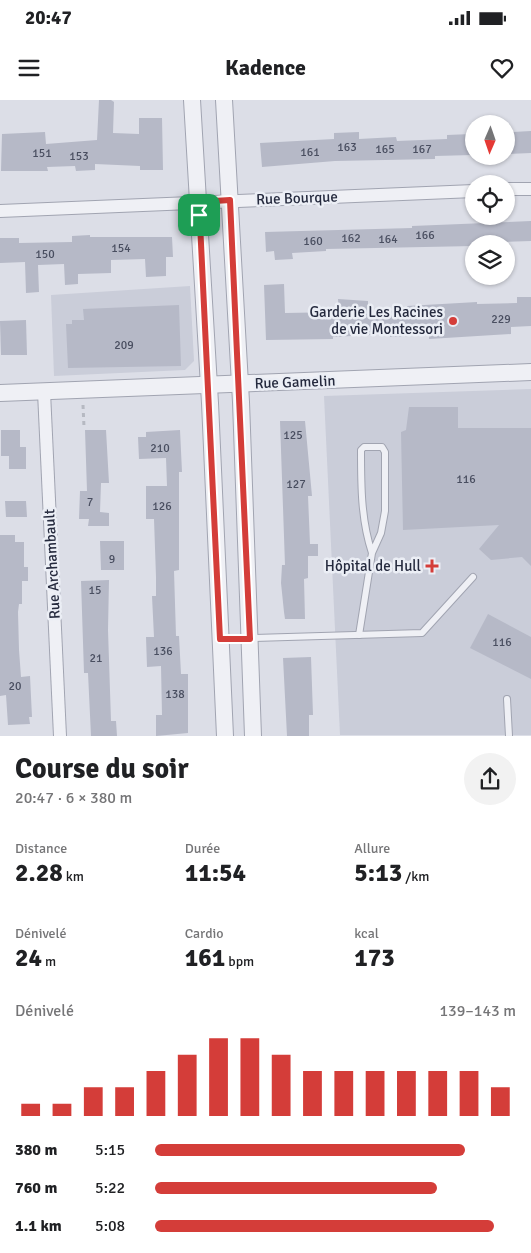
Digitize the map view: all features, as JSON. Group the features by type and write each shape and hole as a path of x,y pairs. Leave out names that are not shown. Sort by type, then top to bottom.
{"street":[{"path":"192,100 209,386 225,736"},
{"path":"224,100 240,384 253,736"},
{"path":"515,189 531,188"},
{"name":"Rue Bourque","path":"0,211 465,191"},
{"name":"Rue Gamelin","path":"0,393 531,372"},
{"name":"Rue Archambault","path":"44,392 60,736"}],"lane":[{"path":"359,636 372,553 381,533 385,511 385,452 382,447 376,446 364,447 361,450 360,487 365,534 372,553"},
{"path":"220,639 422,633 473,577"},
{"path":"507,699 509,736"}],"path":[{"path":"83,402 84,427"}],"shaded area":[{"path":"190,286 194,361 185,370 54,376 51,295"},
{"name":"Hôpital de Hull","path":"531,389 531,735 340,735 324,396"}],"building":[{"path":"99,100 111,100 114,102 113,133 139,134 139,118 162,118 163,170 140,170 140,166 95,164 95,170 76,171 75,166 47,167 48,171 1,171 2,134 45,132 46,144 97,140"},
{"path":"531,131 531,153 515,154 515,132"},
{"path":"359,132 359,139 396,137 397,141 447,139 447,135 465,134 465,155 435,156 435,159 335,161 262,167 260,143 334,139 334,133"},
{"path":"531,221 531,241 515,242 515,235 465,235 465,246 326,249 326,251 292,253 293,259 275,260 274,251 266,252 265,232 412,228 412,226 465,224 515,225 515,222"},
{"path":"90,235 90,237 172,237 173,257 166,257 166,276 146,277 145,259 111,260 111,273 78,274 78,284 65,285 64,264 38,265 39,292 26,293 25,262 0,263 0,238 19,238 19,243 72,242 72,236"},
{"path":"284,284 285,313 339,312 338,299 368,301 368,316 408,315 407,306 477,302 477,304 517,303 517,297 531,297 531,326 511,327 511,334 429,339 429,335 390,337 390,334 333,337 333,339 266,340 264,285"},
{"path":"179,305 181,366 68,368 66,324 72,324 72,320 84,320 83,309"},
{"path":"26,320 27,355 1,355 0,321"},
{"name":"Hôpital de Hull","path":"409,407 458,407 458,428 531,428 531,566 522,557 491,560 479,549 499,525 403,530 401,432 406,430"},
{"path":"280,421 305,421 312,496 308,496 310,544 318,544 318,556 308,556 308,578 304,579 305,619 285,619 284,612 281,583 282,565 285,565"},
{"path":"1,430 20,430 20,447 26,447 26,469 9,469 9,456 1,456"},
{"path":"85,430 106,430 109,483 101,483 100,512 109,513 109,526 88,526 89,519 79,519 80,491 87,491"},
{"path":"180,430 182,472 179,472 179,570 174,571 176,636 179,636 181,674 188,674 188,733 156,736 156,715 162,715 161,666 147,667 146,637 154,637 152,596 156,596 156,577 154,519 146,519 146,486 167,486 166,458 139,459 138,437 146,437 146,432"},
{"path":"5,501 26,501 27,517 6,517"},
{"path":"0,535 15,535 15,542 24,542 24,567 28,567 28,581 22,581 22,604 19,604 18,612 21,677 30,676 32,717 29,717 30,724 8,725 6,695 0,696"},
{"path":"100,541 124,541 124,570 101,570"},
{"path":"109,580 108,630 111,721 116,721 117,736 91,736 88,673 84,673 81,581"},
{"path":"488,614 531,637 531,679 470,648"},
{"path":"311,657 313,715 309,715 309,736 287,736 283,658"}],"place":[{"name":"Garderie Les Racines de vie Montessori","path":"453,321"},
{"name":"Hôpital de Hull","path":"432,566"}],"route":[{"path":"230,200 250,639 220,639 210,403 199,215 199,202 230,200"}]}
